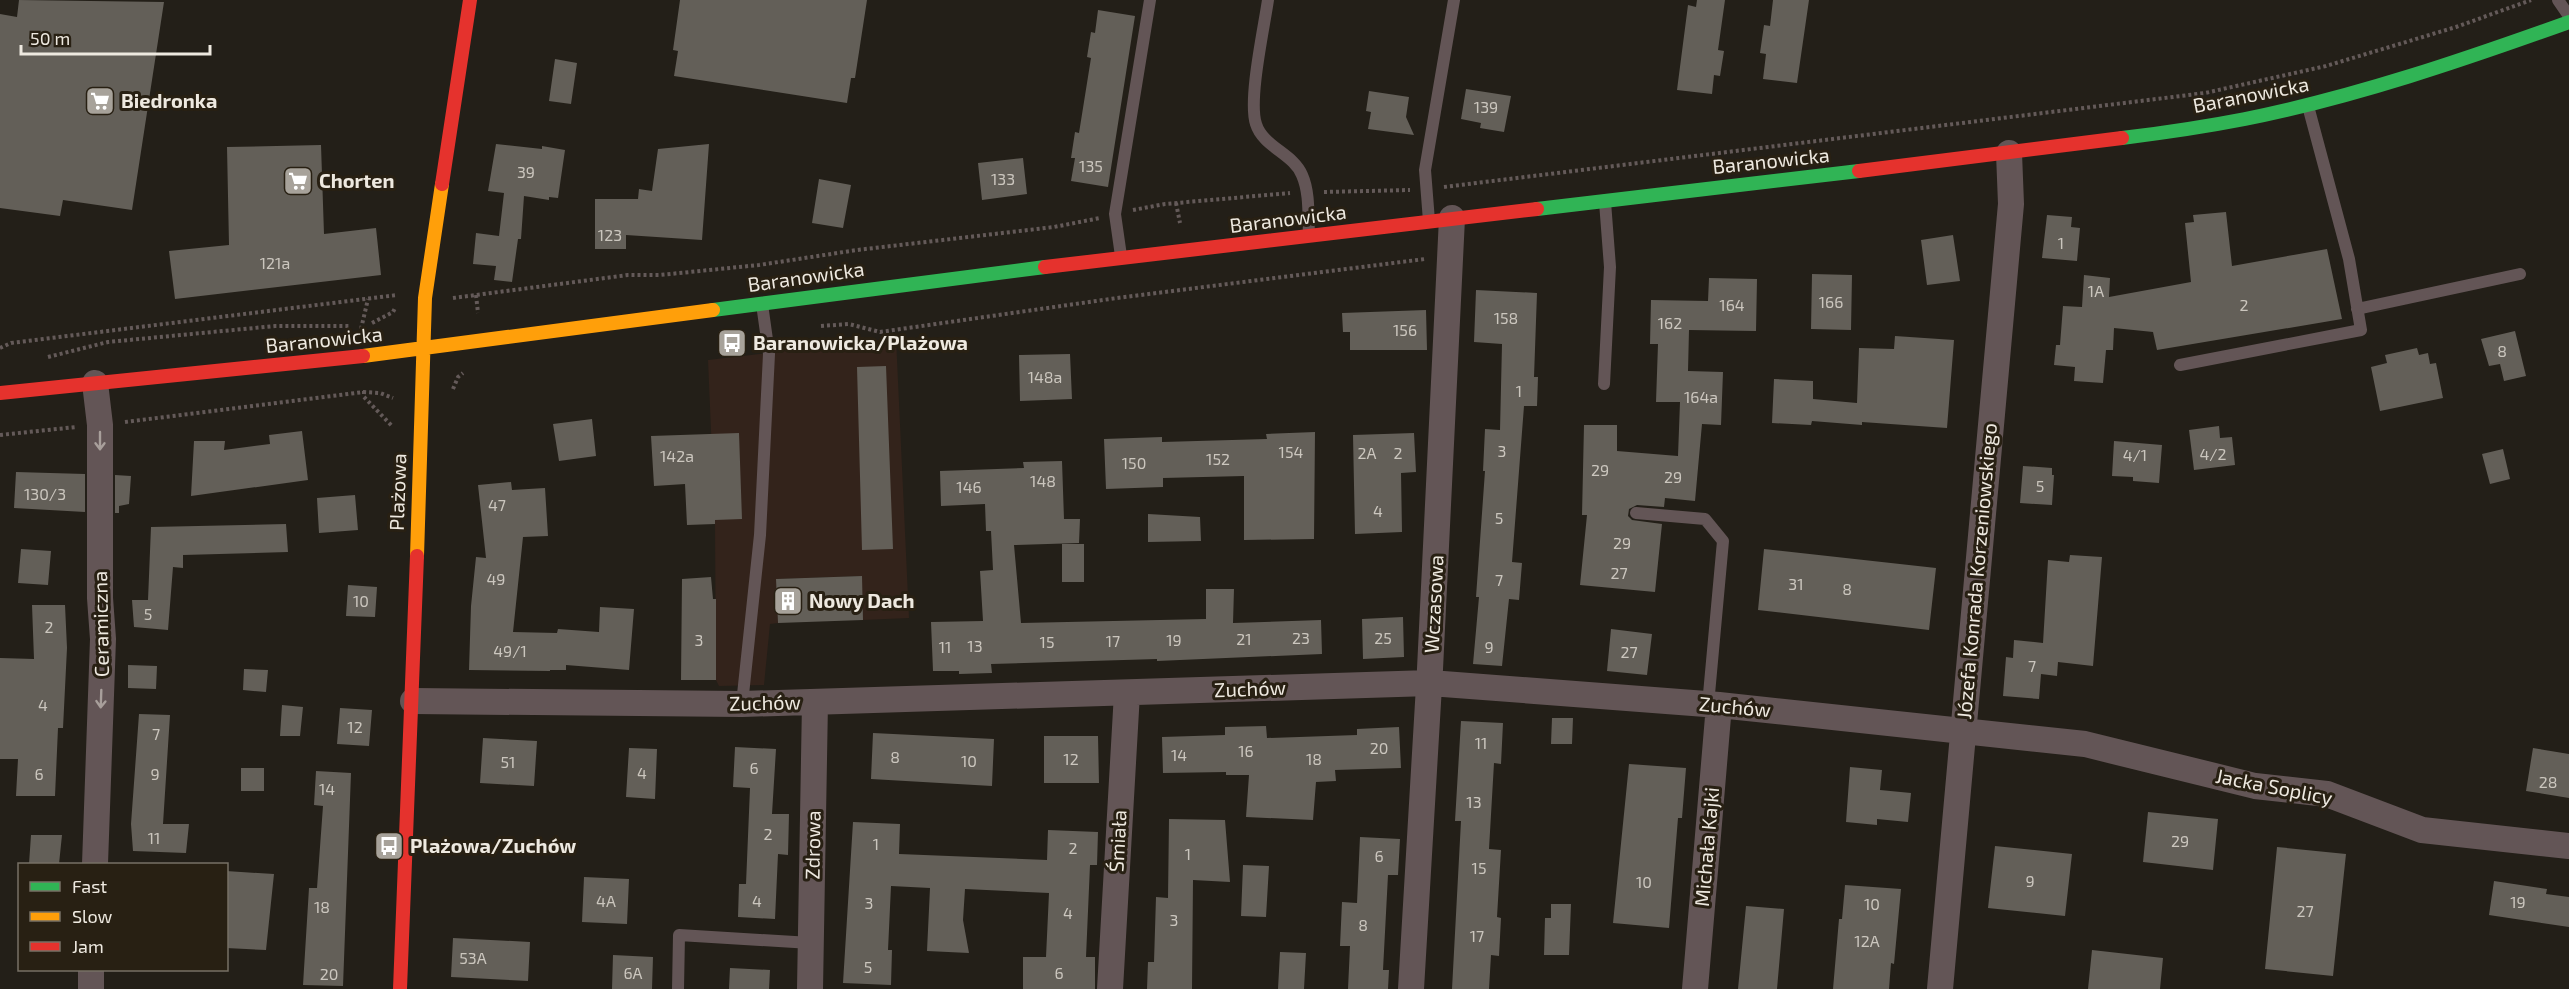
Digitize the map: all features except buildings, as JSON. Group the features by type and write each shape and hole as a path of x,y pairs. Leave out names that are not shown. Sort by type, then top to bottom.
{"street":[{"name":"Plażowa","path":"400,989 413,701 420,403 425,298 470,0"},
{"name":"Baranowicka","path":"0,393 422,348 762,303 2009,153 2244,119 2308,105 2480,55 2569,22"},
{"name":"Józefa Konrada Korzeniowskiego","path":"1940,989 2012,204 2009,153"},
{"name":"Wczasowa","path":"1411,989 1430,683 1451,256 1441,220"},
{"name":"Ceramiczna","path":"95,383 100,425 100,598 103,639 95,863"},
{"name":"Zuchów","path":"413,701 742,704 1430,683 1714,705 2085,744"},
{"name":"Śmiała","path":"1110,989 1127,693"},
{"name":"Zdrowa","path":"810,989 815,702"},
{"name":"Michała Kajki","path":"1695,989 1714,705"},
{"name":"Jacka Soplicy","path":"2085,744 2254,786 2327,794 2422,830 2569,846"},
{"path":"91,989 92,971"}],"lane":[{"path":"1122,260 1114,214 1150,0"},
{"path":"1269,0 1254,102 1256,125 1268,141 1302,173 1307,193 1309,236"},
{"path":"1441,220 1425,189 1427,150 1454,0"},
{"path":"2558,0 2569,16"},
{"path":"2180,365 2361,330 2349,259 2308,105"},
{"path":"1604,384 1610,267 1605,200"},
{"path":"2357,309 2520,274"},
{"path":"742,704 760,535 767,399 769,354 762,303"},
{"path":"1636,513 1705,519 1723,541 1714,705"},
{"path":"678,989 679,935 811,943"}],"path":[{"path":"425,298 476,296 628,275 660,275 759,265 857,250 1054,227 1165,204 1307,193 1425,189 2205,93 2326,66 2456,27 2531,0"},
{"path":"813,327 849,324 880,332 1117,298 1451,256"},
{"path":"0,348 10,343 404,295 393,312 377,322 361,326 275,326 108,342 44,358"},
{"path":"361,326 368,299"},
{"path":"452,394 458,377 465,371"},
{"path":"0,435 100,425 364,392 389,395 398,403 420,403"},
{"path":"364,392 364,397 393,428 396,435"}],"shaded area":[{"path":"896,338 909,618 863,620 861,576 777,579 778,623 770,624 764,685 719,686 716,680 715,524 708,360"}],"traffic: fast":[{"path":"2122,138 2230,122 2327,100 2449,64 2569,22"},
{"path":"1537,209 1859,171"},
{"path":"713,310 1045,267"}],"traffic: slow":[{"path":"417,556 425,298 442,184"},
{"path":"363,356 713,310"}],"traffic: jam":[{"path":"442,184 470,0"},
{"path":"1859,171 2122,138"},
{"path":"1045,267 1537,209"},
{"path":"0,393 363,356"},
{"path":"400,989 417,556"}],"place":[{"name":"Biedronka","path":"100,101"},
{"name":"Chorten","path":"298,181"},
{"name":"Baranowicka/Plażowa","path":"732,343"},
{"name":"Nowy Dach","path":"788,601"},
{"name":"Plażowa/Zuchów","path":"389,846"}]}
